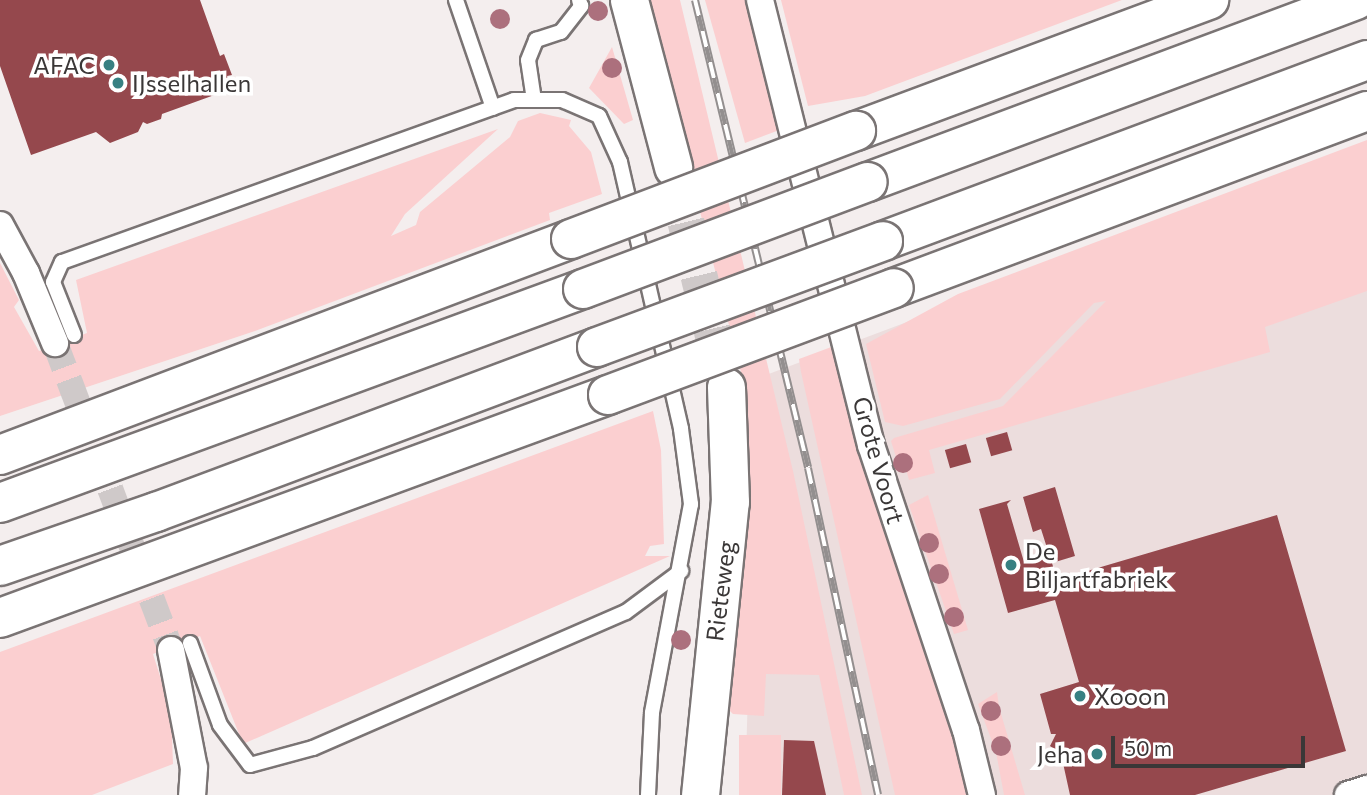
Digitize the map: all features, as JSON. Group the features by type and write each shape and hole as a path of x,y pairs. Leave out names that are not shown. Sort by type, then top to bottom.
{"highway":[{"path":"0,454 1209,0"},
{"path":"0,503 583,289 1356,0"},
{"path":"0,566 169,508 1367,60"},
{"path":"0,618 608,395 1367,111"},
{"path":"0,436 162,393"}],"main road":[{"path":"629,0 673,167"},
{"name":"Rieteweg","path":"700,795 730,502 726,387"}],"street":[{"name":"Grote Voort","path":"760,0 871,445 966,730 982,795"},
{"path":"0,225 64,339"},
{"path":"181,647 194,768 192,795"}],"lane":[{"path":"456,0 493,108"},
{"path":"534,100 528,60 536,40 561,32 581,6 579,0"},
{"path":"64,339 54,282 62,262 514,100 562,100 598,116 620,162 681,429 691,505 681,571 652,713 648,795"},
{"path":"181,647 220,725 250,765 313,748 626,612 681,571"}],"shaded area":[{"path":"646,0 680,0 793,471 862,795 844,795 819,675 766,674 764,716 733,714 727,708 748,512 743,380"},
{"path":"705,0 751,0 782,129 745,143"},
{"path":"781,0 1122,0 865,96 808,106"},
{"path":"612,47 633,120 624,124 589,88"},
{"path":"540,113 571,120 569,126 591,152 602,194 549,213 550,220 255,331 0,416 0,263 19,300 14,307 39,351 87,333 76,280 498,129 405,214 391,236 416,225 420,212 510,137 518,121"},
{"path":"1367,140 1367,291 1265,327 1270,352 929,450 935,473 909,480 906,469 899,467 891,441 894,438 1003,406 1106,301 1094,303 1000,399 903,426 885,422 866,344 958,294"},
{"path":"1367,149 1367,795 745,795 754,481 745,383"},
{"path":"834,346 874,496 963,760 966,795 895,795 799,359"},
{"path":"653,411 661,450 664,544 650,546 645,556 670,556 243,744 200,636 153,654 171,711 173,764 92,795 0,795 0,652"},
{"path":"928,495 968,630 954,634 909,505"},
{"path":"997,692 1025,795 1004,795 996,752 978,704"},
{"path":"739,735 781,735 781,795 739,795"}],"building":[{"name":"IJsselhallen","path":"0,0 200,0 220,56 224,54 232,75 227,76 231,89 162,114 161,119 147,124 143,122 138,132 110,143 96,132 31,155 0,66"},
{"path":"1007,432 1012,450 991,456 986,438"},
{"path":"966,444 971,462 950,468 945,450"},
{"path":"1055,487 1075,556 1052,563 1057,580 1277,515 1346,751 1195,795 1070,795 1061,754 1050,746 1056,734 1051,734 1040,694 1079,682 1055,600 1008,613 979,509 1011,500 1007,504 1024,562 1048,551 1041,529 1033,532 1023,497"},
{"path":"784,740 814,741 826,795 782,795"}],"tunnel":[{"path":"673,168 725,383"},
{"path":"55,343 171,650"}],"railway":[{"path":"695,0 808,468 878,795"}],"place":[{"name":"AFAC","path":"109,65"},
{"name":"IJsselhallen","path":"118,83"},
{"name":"De Biljartfabriek","path":"1011,565"},
{"name":"Xooon","path":"1080,696"},
{"name":"Jeha","path":"1097,754"}]}
